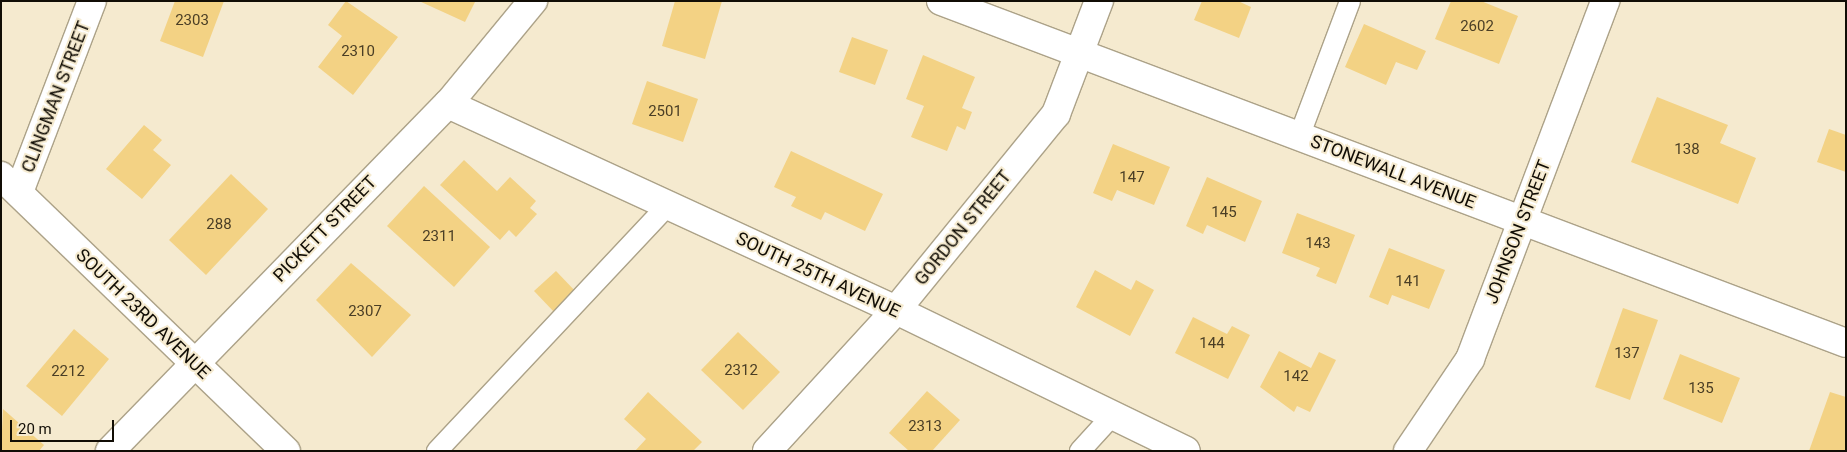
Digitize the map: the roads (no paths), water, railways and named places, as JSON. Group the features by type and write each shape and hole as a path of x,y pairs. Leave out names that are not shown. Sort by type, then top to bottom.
{"street":[{"name":"CLINGMAN STREET","path":"10,184 92,1"},
{"name":"PICKETT STREET","path":"110,451 448,104 533,1"},
{"name":"STONEWALL AVENUE","path":"941,1 1846,343"},
{"name":"GORDON STREET","path":"767,451 896,310 1056,114 1099,1"},
{"name":"JOHNSON STREET","path":"1408,451 1470,358 1606,1"},
{"name":"SOUTH 25TH AVENUE","path":"448,104 896,310 1186,451"},
{"name":"SOUTH 23RD AVENUE","path":"10,184 286,451"}],"lane":[{"path":"1299,137 1350,1"},
{"path":"437,451 667,206"},
{"path":"1080,451 1112,416"}]}
